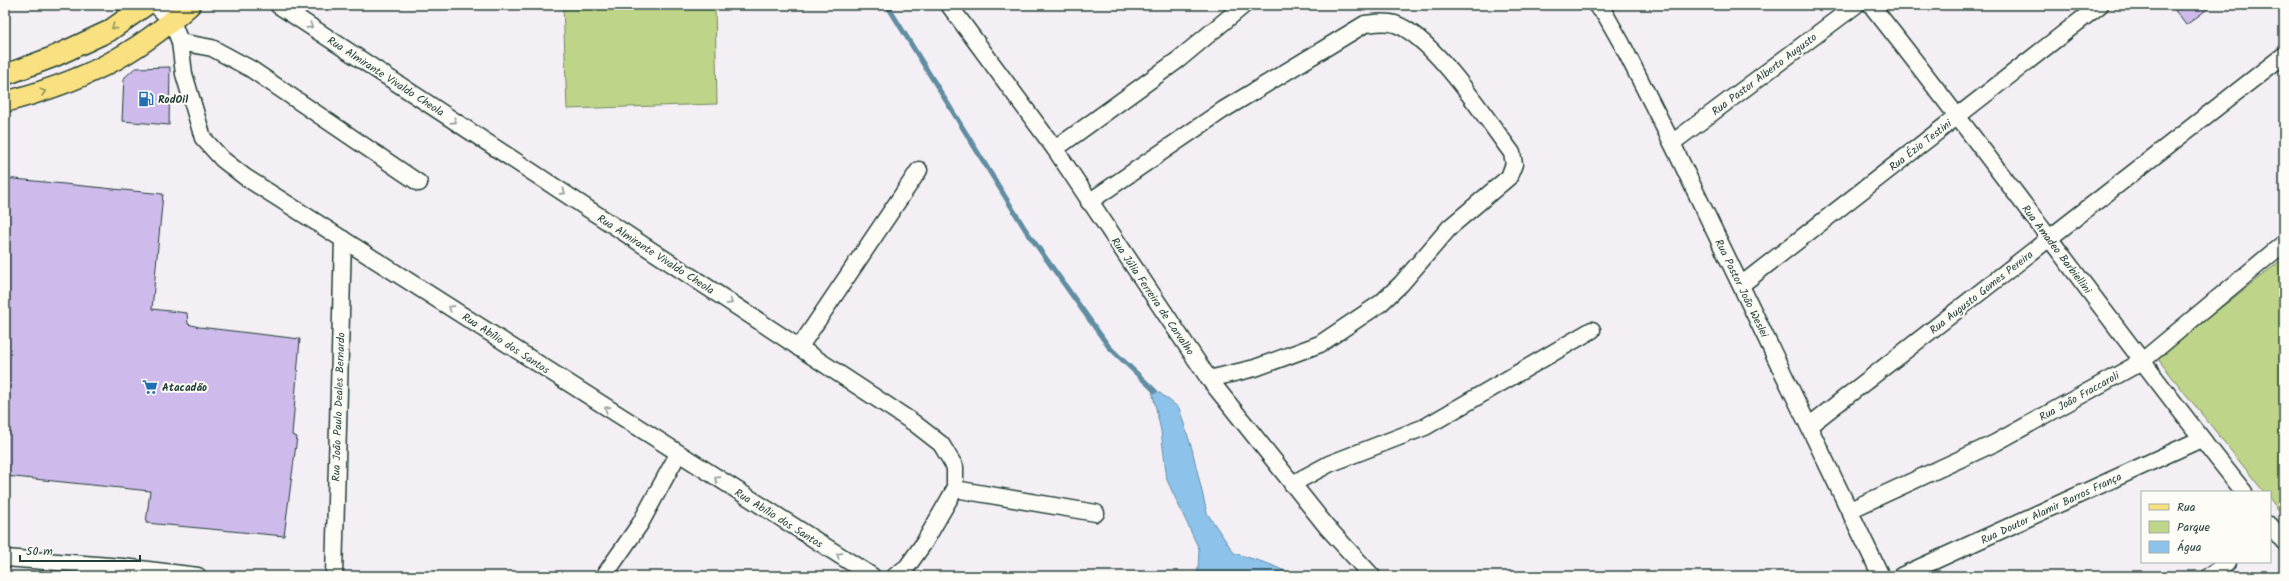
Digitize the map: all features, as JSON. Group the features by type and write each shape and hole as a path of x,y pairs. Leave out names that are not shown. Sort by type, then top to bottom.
{"main road":[{"path":"5,75 54,57 109,31 146,5"},
{"path":"5,102 48,91 95,72 136,49 190,5"}],"street":[{"path":"156,5 172,21"},
{"name":"Rua Almirante Vivaldo Cheola","path":"278,5 914,423 941,444 955,467 955,489 924,543 907,567 895,576"},
{"name":"Rua Júlia Ferreira de Carvalho","path":"949,5 1054,149 1209,379 1327,527 1372,576"},
{"path":"1054,149 1178,60 1244,5"},
{"name":"Rua Pastor Alberto Augusto","path":"1672,143 1856,5"},
{"name":"Rua Amadeo Barbiellini","path":"1871,5 1959,116 2141,362 2243,491"},
{"name":"Rua Ézio Testini","path":"1741,286 2100,5"},
{"name":"Rua Pastor João Weslei","path":"1605,8 1810,425 1881,576"},
{"name":"Rua Abílio dos Santos","path":"172,21 180,42 184,74 203,138 222,159 245,177 678,454 872,576"},
{"path":"1089,202 1223,110 1365,24 1382,22 1396,25 1417,37 1449,69 1512,153 1514,164 1509,177 1450,227 1401,284 1381,303 1320,344 1256,368 1209,379"},
{"path":"180,42 212,48 251,69 418,183"},
{"name":"Rua Augusto Gomes Pereira","path":"1810,425 2284,55"},
{"path":"799,348 919,170"},
{"name":"Rua João Paulo Deales Bernardo","path":"334,576 343,239"},
{"name":"Rua João Fraccaroli","path":"1850,510 1995,443 2141,362 2284,243"},
{"path":"1292,484 1329,464 1425,427 1592,330"},
{"name":"Rua Doutor Alamir Barros França","path":"1901,576 2202,439"},
{"path":"604,576 640,524 678,454"},
{"path":"955,489 1096,513"},
{"path":"2271,527 2284,542"},
{"path":"5,558 123,567 198,576"},
{"path":"2210,576 2226,563"}],"green space":[{"path":"563,5 715,5 717,104 567,109"},
{"path":"2284,258 2284,517 2271,500 2271,491 2263,491 2157,358"}],"water":[{"path":"1151,386 1179,408 1192,449 1207,513 1234,553 1269,564 1296,576 1194,576 1198,570 1199,549 1167,480 1161,431"}],"building":[{"path":"2171,5 2213,5 2186,25"},
{"name":"RodOil","path":"170,67 169,125 122,121 124,78 135,68"},
{"name":"Atacadão","path":"5,178 163,194 152,309 187,313 188,324 199,327 300,339 292,435 297,437 284,536 146,523 150,491 5,476"}],"waterway":[{"path":"887,5 1025,229 1109,347 1155,391"}],"place":[{"name":"RodOil","path":"146,99"},
{"name":"Atacadão","path":"150,387"}]}
